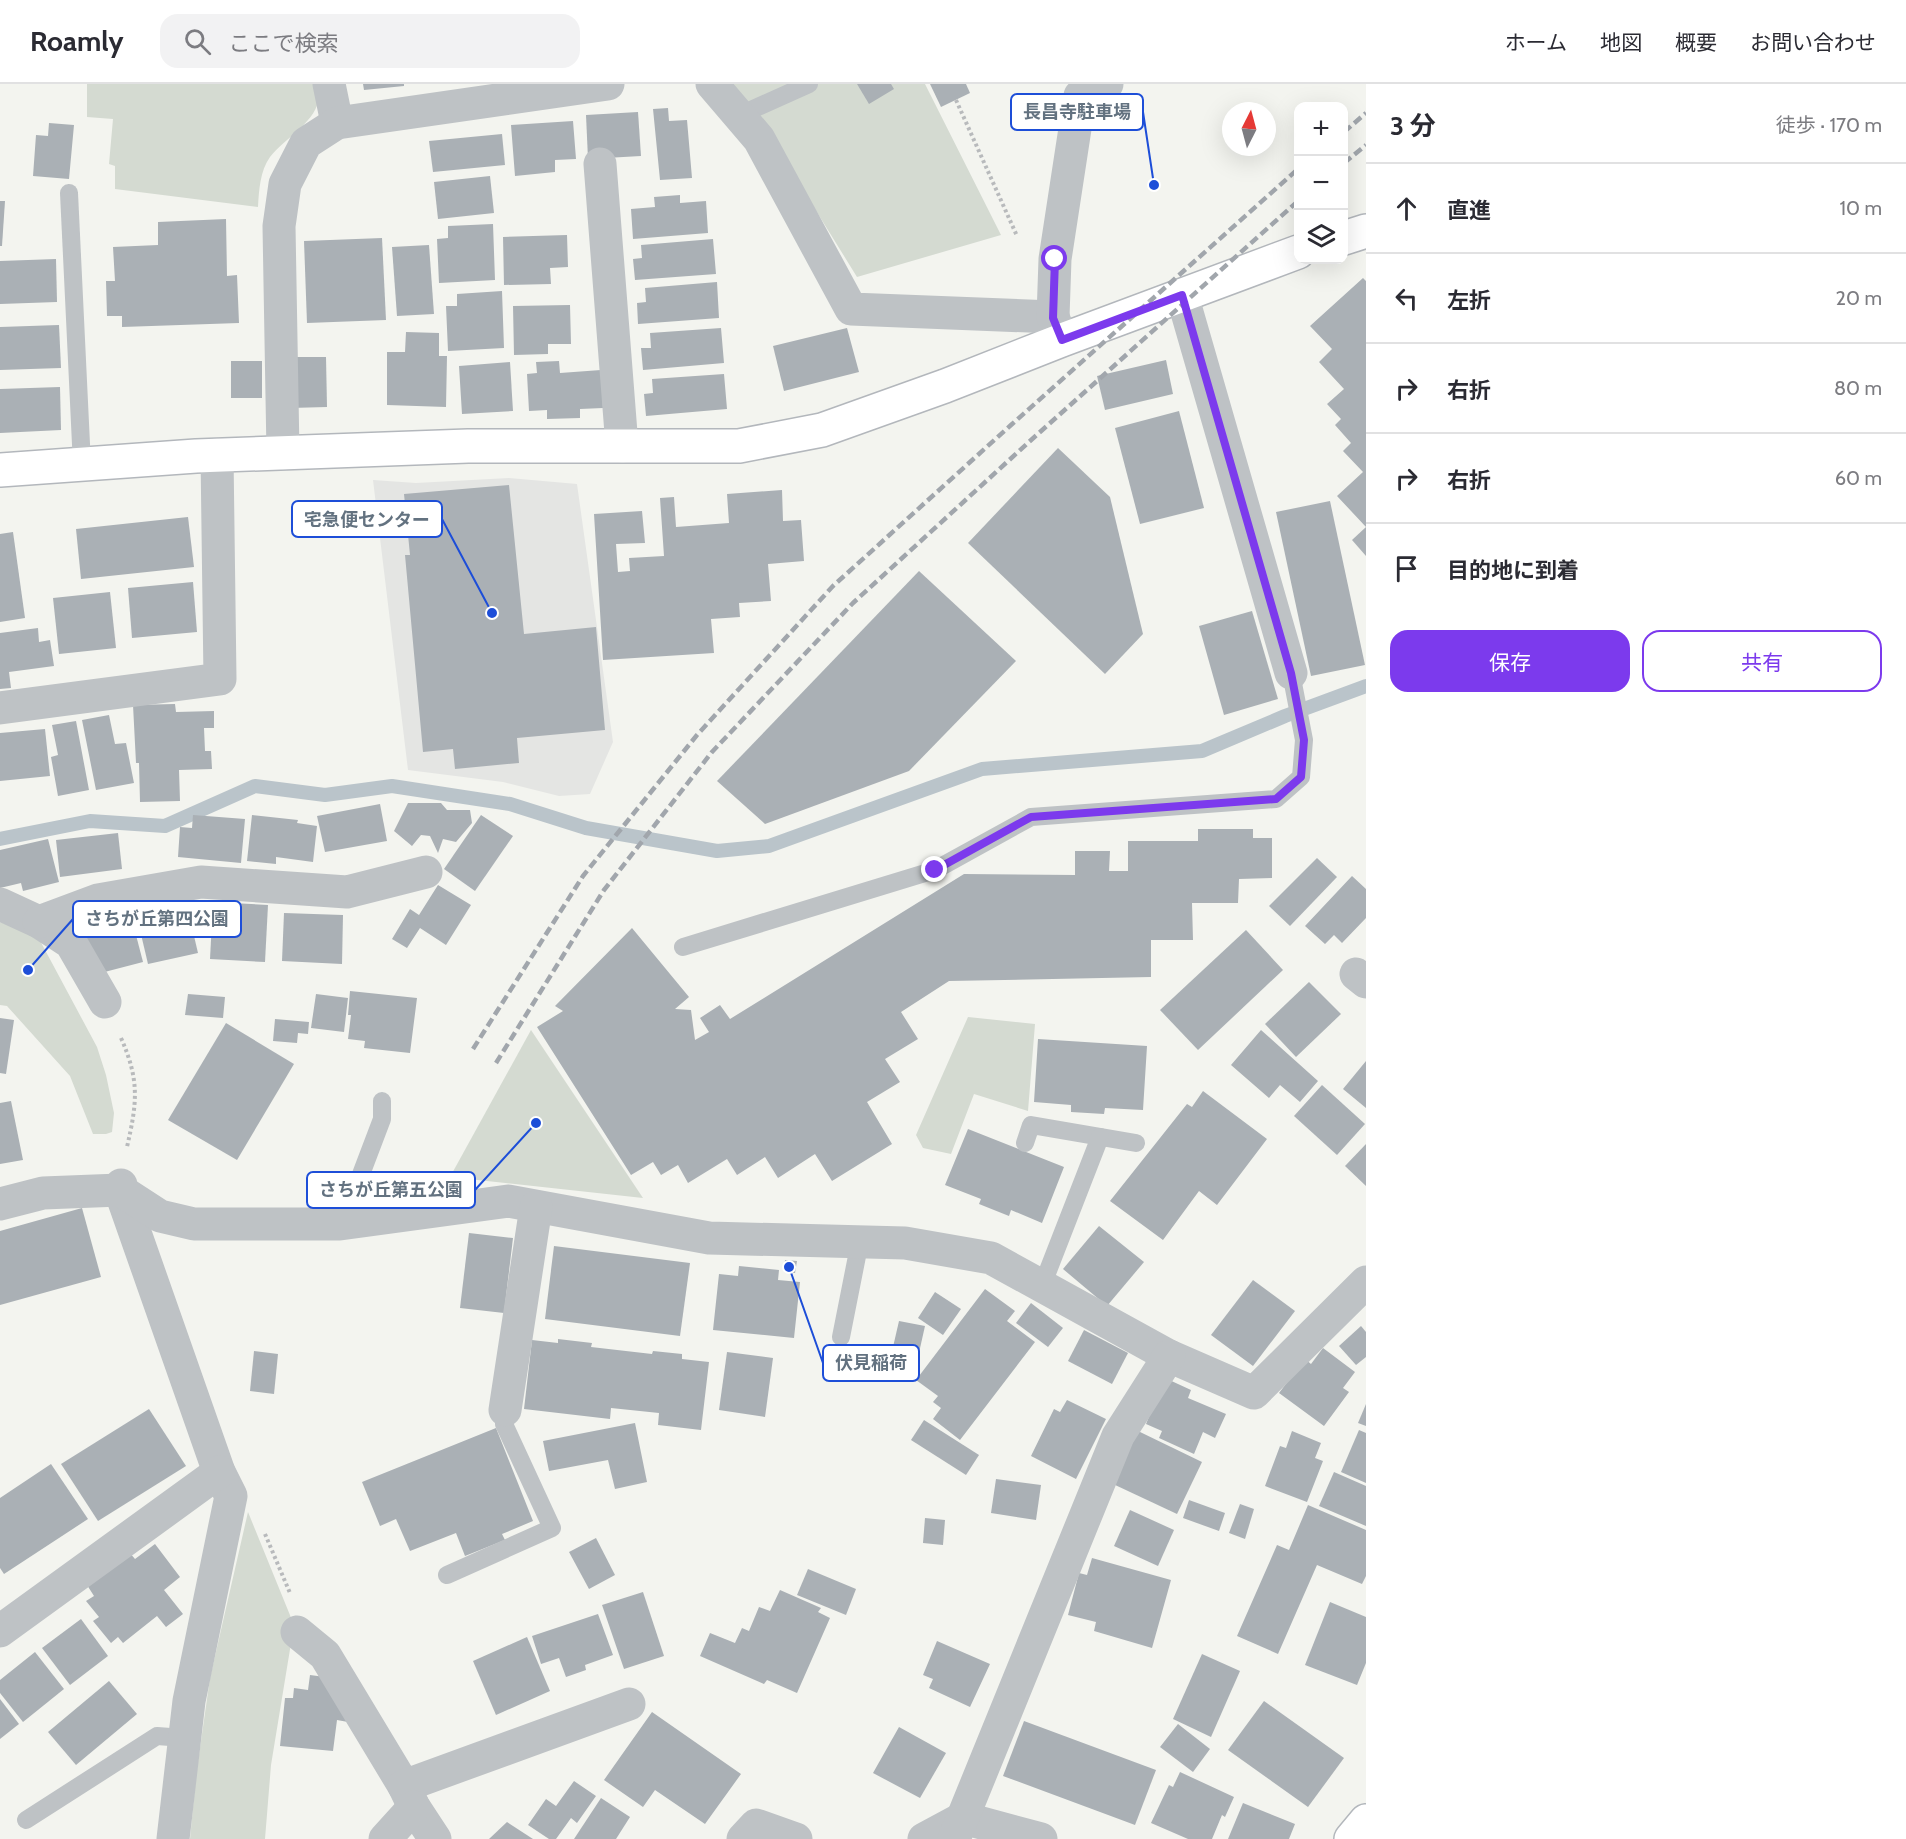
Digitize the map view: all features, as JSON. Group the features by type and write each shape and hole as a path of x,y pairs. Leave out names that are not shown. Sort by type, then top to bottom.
{"street":[{"path":"329,84 337,123"},
{"path":"283,453 279,226 285,184 306,143 337,123 608,84"},
{"path":"712,84 759,139 852,309 1057,329"},
{"path":"1057,329 1055,259 1090,88"},
{"path":"600,164 622,446"},
{"path":"1348,237 1366,231"},
{"path":"0,470 217,455 468,446 739,446 822,430 945,386 1057,329 1182,295 1294,254"},
{"path":"1182,295 1291,673"},
{"path":"0,708 220,680 217,455"},
{"path":"39,922 98,900 201,882 347,892 426,872"},
{"path":"0,904 39,922 71,943 105,1002"},
{"path":"0,1203 121,1180"},
{"path":"121,1180 160,1216 194,1224 340,1224 508,1201 709,1238 906,1243 991,1258 1169,1356 1254,1394 1366,1282"},
{"path":"121,1180 219,1472 231,1496 189,1701 173,1839"},
{"path":"505,1410 536,1207"},
{"path":"958,1829 1118,1436 1169,1356"},
{"path":"0,1631 219,1472"},
{"path":"296,1617 325,1655 435,1839"},
{"path":"385,1839 409,1797 629,1704"},
{"path":"1351,1839 1366,1821"},
{"path":"743,1839 756,1825 796,1839"},
{"path":"924,1839 958,1829 1041,1839"}],"lane":[{"path":"740,115 809,84"},
{"path":"69,193 82,465"},
{"path":"683,947 935,870 1031,817 1276,799 1301,777 1304,740 1291,673"},
{"path":"375,1219 360,1177 382,1119 382,1101"},
{"path":"1025,1143 1031,1125 1137,1143"},
{"path":"1042,1286 1100,1137"},
{"path":"841,1337 860,1241"},
{"path":"447,1575 552,1528 504,1424 505,1410"},
{"path":"26,1820 157,1736 184,1738"}],"path":[{"path":"956,100 1019,241"},
{"path":"105,1002 132,1063 136,1107 121,1180"},
{"path":"262,1527 296,1617"}],"shaded area":[{"path":"87,84 316,84 319,95 312,115 267,162 261,181 258,207 115,189 115,166 109,164 113,119 87,117"},
{"path":"729,84 925,84 1001,235 857,277 760,120"},
{"path":"509,478 577,484 613,742 590,794 559,796 503,782 408,770 373,480 416,483"},
{"path":"0,922 37,935 97,1047 114,1113 112,1132 93,1134 70,1076 7,1006 0,1005"},
{"path":"968,1017 1035,1024 1028,1111 974,1094 951,1154 923,1148 916,1135"},
{"path":"531,1030 643,1198 450,1177"},
{"path":"248,1512 294,1625 271,1765 265,1839 190,1839 196,1776 210,1678"}],"building":[{"path":"363,84 404,84 404,86 364,90"},
{"path":"857,84 891,84 894,89 869,104"},
{"path":"930,84 966,84 970,93 941,107"},
{"path":"668,108 669,121 687,120 692,178 660,180 653,109"},
{"path":"638,112 641,156 588,159 586,115"},
{"path":"573,121 576,159 555,160 555,172 515,176 511,125"},
{"path":"49,123 74,125 69,179 33,176 36,135 48,136"},
{"path":"502,134 505,165 433,172 429,141"},
{"path":"490,176 494,213 438,219 434,182"},
{"path":"680,195 680,203 706,201 708,233 633,239 631,209 655,207 654,197"},
{"path":"0,201 5,201 2,246 0,246"},
{"path":"226,219 227,276 237,275 239,323 122,327 122,316 107,316 106,281 115,281 113,247 158,245 158,222"},
{"path":"493,224 495,280 439,283 437,239 448,238 448,226"},
{"path":"567,235 568,267 550,268 551,284 504,285 503,237"},
{"path":"382,238 386,320 307,323 304,241"},
{"path":"713,239 716,274 635,280 633,259 642,258 641,245"},
{"path":"429,245 434,314 397,316 392,247"},
{"path":"56,259 57,302 0,304 0,261"},
{"path":"1363,278 1366,281 1366,527 1337,496 1363,472 1343,451 1351,443 1335,425 1341,419 1327,404 1344,389 1319,362 1332,349 1310,326"},
{"path":"717,282 719,318 638,324 637,303 646,302 645,288"},
{"path":"502,291 504,348 448,351 446,306 457,306 457,294"},
{"path":"570,305 571,344 548,344 548,354 514,355 513,306"},
{"path":"59,325 61,368 0,370 0,327"},
{"path":"721,328 724,363 643,370 641,348 651,348 650,333"},
{"path":"847,328 859,372 784,391 773,346"},
{"path":"406,332 439,333 439,356 447,356 446,407 387,405 387,352 405,352"},
{"path":"288,357 326,357 327,407 290,408"},
{"path":"1166,360 1173,394 1105,410 1097,376"},
{"path":"231,361 262,361 262,398 231,398"},
{"path":"559,361 560,373 601,370 603,408 580,409 580,418 547,419 547,410 529,411 527,374 537,373 536,362"},
{"path":"510,362 513,411 462,414 459,366"},
{"path":"724,374 727,409 646,416 644,394 653,393 652,379"},
{"path":"60,387 61,430 0,433 0,389"},
{"path":"1179,411 1204,508 1140,524 1115,428"},
{"path":"1058,448 1110,497 1143,634 1105,674 968,543"},
{"path":"509,485 524,634 596,627 605,730 517,738 519,763 455,769 453,749 423,752 405,555 410,555 404,494"},
{"path":"782,490 783,521 801,520 804,561 768,564 771,601 739,603 740,617 711,619 714,653 603,660 594,514 642,511 645,543 616,544 618,572 630,571 629,558 664,556 660,498 674,497 676,527 729,523 727,494"},
{"path":"1330,501 1365,665 1311,676 1276,512"},
{"path":"188,517 194,567 81,579 76,529"},
{"path":"1366,527 1366,556 1352,540"},
{"path":"13,532 25,618 0,622 0,534"},
{"path":"919,571 1016,661 909,771 765,824 717,781"},
{"path":"193,582 197,632 132,638 128,588"},
{"path":"110,592 116,648 59,654 53,598"},
{"path":"1252,611 1278,699 1224,715 1199,626"},
{"path":"38,628 39,642 50,640 54,666 9,672 11,688 0,689 0,633"},
{"path":"175,704 176,712 214,711 214,728 204,728 205,751 211,751 212,769 179,770 180,801 140,802 139,763 136,763 133,705"},
{"path":"109,715 115,744 126,743 134,783 96,790 82,720"},
{"path":"76,721 89,790 58,796 51,757 58,755 52,725"},
{"path":"45,729 50,776 0,781 0,733"},
{"path":"408,803 441,803 447,810 470,810 472,823 456,842 443,839 438,853 430,836 421,835 412,846 394,831"},
{"path":"380,804 387,841 325,852 317,816"},
{"path":"193,815 245,819 241,863 178,857 180,827 192,828"},
{"path":"252,815 298,820 297,823 317,826 313,862 276,857 276,864 247,861"},
{"path":"481,815 513,836 475,891 444,869"},
{"path":"1198,829 1253,829 1253,838 1272,838 1272,878 1239,879 1238,903 1192,903 1193,940 1151,940 1151,977 949,981 901,1012 918,1039 885,1059 900,1082 867,1102 892,1144 832,1181 815,1154 778,1178 765,1157 737,1175 727,1159 688,1183 678,1165 661,1175 653,1162 631,1175 537,1027 563,1011 555,1006 632,928 689,997 675,1009 691,1010 695,1040 709,1032 700,1018 720,1005 730,1019 964,874 1075,875 1075,851 1110,851 1109,871 1128,871 1128,841 1198,841"},
{"path":"118,833 122,869 60,877 56,840"},
{"path":"48,839 59,882 23,891 21,883 0,888 0,850"},
{"path":"1317,858 1337,877 1290,926 1269,906"},
{"path":"1352,876 1366,889 1366,918 1342,943 1334,935 1325,944 1305,926"},
{"path":"438,885 471,905 446,945 420,928 407,948 392,939 410,909 419,915"},
{"path":"186,902 198,953 148,964 136,913"},
{"path":"213,902 268,905 265,962 210,959"},
{"path":"130,912 143,962 93,975 79,925"},
{"path":"284,913 343,915 342,964 282,961"},
{"path":"1246,930 1283,970 1198,1050 1160,1010"},
{"path":"1309,982 1341,1014 1296,1057 1265,1024"},
{"path":"350,991 417,998 410,1053 364,1048 365,1041 348,1039 351,1015 348,1015"},
{"path":"188,994 225,997 223,1018 185,1015"},
{"path":"316,994 348,998 344,1032 311,1028"},
{"path":"0,1018 14,1020 6,1074 0,1073"},
{"path":"275,1019 309,1022 308,1034 298,1033 297,1043 273,1041"},
{"path":"226,1023 294,1064 237,1160 168,1120"},
{"path":"1261,1030 1318,1081 1300,1102 1280,1085 1269,1098 1231,1065"},
{"path":"1038,1039 1147,1046 1143,1110 1105,1108 1104,1114 1071,1112 1071,1105 1034,1102"},
{"path":"1366,1061 1366,1108 1343,1089"},
{"path":"1322,1085 1365,1124 1337,1155 1294,1116"},
{"path":"1203,1091 1267,1139 1217,1205 1199,1191 1163,1240 1110,1201 1187,1104 1192,1107"},
{"path":"11,1101 23,1160 0,1164 0,1103"},
{"path":"968,1129 1064,1167 1042,1223 1011,1210 1009,1216 979,1204 981,1199 945,1185"},
{"path":"1366,1144 1366,1186 1345,1166"},
{"path":"82,1208 101,1277 0,1305 0,1231"},
{"path":"1099,1226 1144,1262 1107,1306 1063,1269"},
{"path":"469,1233 513,1238 504,1313 460,1308"},
{"path":"554,1246 690,1263 680,1336 545,1319"},
{"path":"785,1260 797,1261 795,1273 784,1272"},
{"path":"739,1266 779,1270 778,1280 800,1282 794,1338 713,1330 719,1274 738,1276"},
{"path":"1253,1280 1295,1311 1253,1366 1211,1335"},
{"path":"985,1289 1015,1311 1007,1321 1035,1342 960,1440 933,1419 941,1408 933,1402 938,1396 916,1380"},
{"path":"935,1292 961,1309 943,1335 918,1318"},
{"path":"1031,1303 1063,1328 1048,1347 1016,1323"},
{"path":"899,1321 925,1326 916,1366 890,1360"},
{"path":"1361,1326 1366,1332 1366,1357 1356,1365 1339,1346"},
{"path":"1084,1330 1128,1353 1112,1384 1068,1361"},
{"path":"558,1339 592,1343 591,1347 652,1354 653,1351 682,1354 682,1359 709,1362 701,1430 658,1425 659,1413 611,1408 610,1419 524,1409 532,1340 558,1343"},
{"path":"1323,1348 1355,1372 1343,1388 1349,1392 1324,1426 1279,1393 1305,1359 1311,1364"},
{"path":"254,1351 278,1354 274,1394 250,1391"},
{"path":"727,1352 773,1358 765,1417 719,1410"},
{"path":"1165,1378 1191,1390 1188,1398 1226,1414 1215,1438 1203,1432 1194,1454 1159,1438 1162,1431 1146,1424"},
{"path":"1067,1400 1106,1419 1076,1479 1031,1456 1054,1409 1060,1412"},
{"path":"1366,1404 1366,1426 1358,1423"},
{"path":"149,1409 186,1466 98,1521 61,1464"},
{"path":"924,1420 979,1455 966,1475 911,1440"},
{"path":"635,1423 647,1482 615,1489 608,1460 549,1471 543,1441"},
{"path":"496,1428 533,1521 502,1534 505,1540 465,1556 456,1533 410,1551 396,1519 380,1526 362,1482"},
{"path":"1359,1430 1366,1433 1366,1483 1341,1472"},
{"path":"1138,1431 1202,1462 1177,1514 1113,1484"},
{"path":"1292,1431 1321,1443 1315,1458 1323,1461 1307,1502 1265,1486 1280,1446 1286,1448"},
{"path":"51,1464 88,1519 4,1574 0,1568 0,1498"},
{"path":"1334,1472 1366,1486 1366,1526 1319,1506"},
{"path":"996,1479 1041,1485 1036,1520 991,1513"},
{"path":"1189,1500 1225,1513 1219,1531 1183,1518"},
{"path":"1240,1504 1254,1509 1245,1539 1229,1533"},
{"path":"1308,1505 1366,1530 1366,1576 1362,1584 1317,1565 1278,1654 1237,1636 1277,1545 1289,1550"},
{"path":"1130,1510 1174,1530 1158,1566 1114,1546"},
{"path":"925,1518 945,1520 943,1545 923,1543"},
{"path":"596,1538 615,1575 589,1589 569,1552"},
{"path":"155,1544 180,1577 164,1590 183,1614 166,1627 157,1616 123,1643 118,1637 111,1643 93,1621 99,1617 86,1601 94,1596 87,1585 129,1552 135,1559"},
{"path":"1092,1558 1171,1580 1152,1648 1094,1631 1096,1622 1068,1615 1079,1573 1087,1575"},
{"path":"808,1569 856,1589 846,1615 797,1595"},
{"path":"780,1590 821,1608 818,1612 830,1618 797,1693 767,1680 764,1684 700,1656 710,1633 735,1643 742,1628 749,1631 759,1607 770,1611"},
{"path":"643,1592 664,1656 624,1669 602,1605"},
{"path":"1330,1602 1366,1617 1366,1663 1357,1685 1305,1665"},
{"path":"598,1614 613,1655 585,1665 586,1670 566,1677 559,1658 541,1664 532,1636"},
{"path":"81,1619 108,1656 70,1685 42,1648"},
{"path":"527,1637 550,1691 496,1715 473,1661"},
{"path":"937,1641 990,1664 970,1707 929,1688 933,1679 923,1675"},
{"path":"35,1652 64,1689 23,1722 0,1693 0,1680"},
{"path":"1202,1654 1240,1671 1211,1737 1173,1719"},
{"path":"310,1675 325,1677 348,1722 337,1720 333,1751 280,1746 285,1698 293,1698 294,1688 308,1690"},
{"path":"109,1681 137,1714 76,1765 48,1732"},
{"path":"0,1699 19,1724 0,1739"},
{"path":"1264,1701 1344,1758 1308,1807 1228,1750"},
{"path":"652,1712 741,1774 705,1824 655,1790 643,1807 604,1780"},
{"path":"1024,1721 1156,1770 1135,1825 1003,1776"},
{"path":"1178,1724 1210,1749 1193,1772 1160,1747"},
{"path":"899,1727 946,1753 920,1798 873,1773"},
{"path":"1180,1772 1234,1797 1225,1817 1222,1815 1212,1839 1188,1839 1151,1823 1169,1785 1173,1787"},
{"path":"574,1781 596,1796 577,1823 571,1818 556,1839 549,1839 528,1825 546,1799 556,1806"},
{"path":"601,1798 630,1817 616,1839 574,1839"},
{"path":"1243,1803 1295,1824 1289,1839 1228,1839"},
{"path":"507,1822 533,1839 489,1839"}],"waterway":[{"path":"0,839 90,821 165,826 255,786 325,795 392,786 510,804 586,828 717,851 769,846 982,769 1202,751 1285,716 1366,686"}],"railway":[{"path":"1348,129 1366,113"},
{"path":"1348,160 1366,145"},
{"path":"473,1049 583,876 697,735 833,586 1294,173"},
{"path":"496,1063 604,890 712,752 853,603 1294,205"}],"place":[{"name":"長昌寺駐車場","path":"1154,185"},
{"name":"宅急便センター","path":"492,613"},
{"name":"さちが丘第四公園","path":"28,970"},
{"name":"さちが丘第五公園","path":"536,1123"},
{"name":"伏見稲荷","path":"789,1267"}],"route":[{"path":"935,870 1031,817 1276,799 1301,777 1304,740 1291,673 1182,295 1062,340 1053,318 1055,259"}]}
